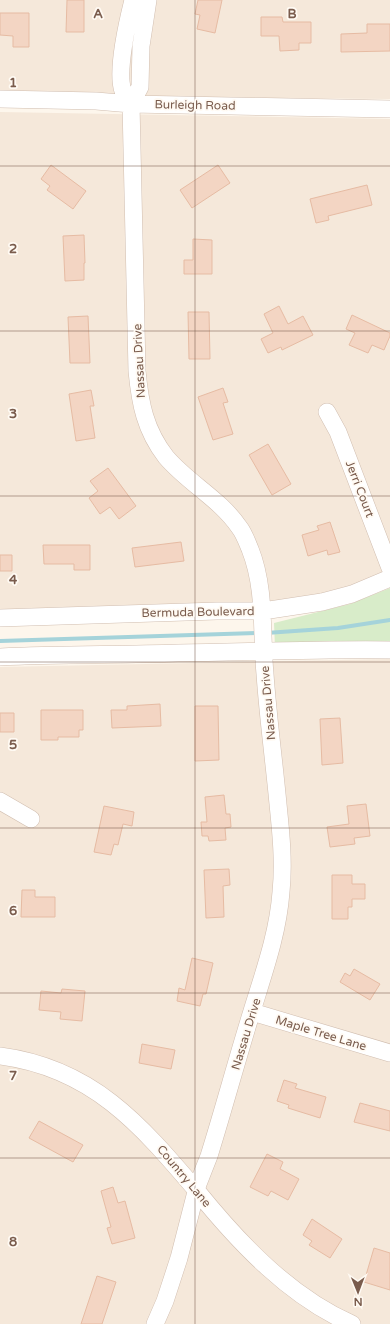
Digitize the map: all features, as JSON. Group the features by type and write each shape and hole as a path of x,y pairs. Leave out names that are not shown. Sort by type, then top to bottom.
{"street":[{"name":"Nassau Drive","path":"131,104 122,91 121,75 124,46 133,0"},
{"name":"Nassau Drive","path":"148,0 141,46 140,87 131,104 137,370 139,392 143,413 154,438 167,457 185,476 220,506 240,527 251,551 258,575 263,619 265,674 281,838 282,866 282,891 279,911 263,978 209,1156 196,1191 179,1258 165,1301 155,1324"},
{"name":"Burleigh Road","path":"0,99 96,101 131,104 390,109"},
{"name":"Jerri Court","path":"327,412 338,432 390,568"},
{"name":"Bermuda Boulevard","path":"0,618 217,611 263,619 352,594 390,578"},
{"path":"0,657 151,654 264,647 390,650"},
{"path":"0,801 31,819"},
{"name":"Maple Tree Lane","path":"252,1012 390,1053"},
{"name":"Country Lane","path":"0,1056 53,1068 68,1075 108,1099 129,1116 148,1135 196,1191 274,1274 312,1303 335,1317 352,1324"}],"shaded area":[{"path":"0,0 390,0 390,99 60,96 0,94"},
{"path":"0,112 390,119 390,575 297,604 0,615"},
{"path":"390,659 390,1324 0,1324 0,667"}],"green space":[{"path":"390,588 390,646 275,648 274,623 350,604"}],"building":[{"path":"67,0 84,0 84,32 66,32"},
{"path":"198,0 222,0 215,33 197,29 200,15 195,14"},
{"path":"0,13 29,13 29,47 13,47 13,36 0,35"},
{"path":"261,17 282,17 283,22 311,22 311,43 299,43 299,50 280,51 279,36 261,36"},
{"path":"367,24 390,24 390,51 341,52 341,34 367,33"},
{"path":"51,165 86,191 73,209 47,190 50,186 41,179"},
{"path":"218,165 230,183 192,208 180,190"},
{"path":"367,185 372,205 328,216 329,220 316,223 310,199"},
{"path":"84,235 84,280 65,281 63,236"},
{"path":"193,239 212,240 212,274 184,274 184,260 193,260"},
{"path":"279,306 288,324 303,316 313,335 282,350 281,347 268,353 261,339 273,333 264,314"},
{"path":"188,312 209,312 210,359 189,359"},
{"path":"352,315 390,333 384,350 372,345 368,353 349,345 355,333 346,329"},
{"path":"88,316 90,363 70,363 68,317"},
{"path":"223,388 228,402 223,403 233,434 213,440 198,397"},
{"path":"91,390 94,406 90,406 95,438 76,441 69,394"},
{"path":"268,444 291,484 272,495 249,455"},
{"path":"108,468 136,506 119,519 110,507 100,514 89,498 98,491 90,481"},
{"path":"330,522 340,552 328,555 327,550 308,556 302,535 319,530 317,526"},
{"path":"181,542 184,561 135,567 132,548"},
{"path":"43,545 90,545 90,570 74,570 74,564 44,564"},
{"path":"0,555 12,555 12,571 0,571"},
{"path":"160,704 161,726 112,728 111,710 127,710 127,706"},
{"path":"195,706 218,706 219,760 195,761"},
{"path":"41,710 83,710 83,730 79,730 79,737 58,737 58,740 41,740"},
{"path":"0,713 14,713 14,732 0,732"},
{"path":"340,718 343,763 322,765 320,719"},
{"path":"224,795 226,814 230,814 231,827 225,828 226,840 209,841 208,836 202,836 201,822 207,822 205,797"},
{"path":"366,804 370,836 354,838 355,844 330,847 327,827 349,824 347,806"},
{"path":"104,806 134,812 132,826 123,824 118,845 114,844 111,855 94,852"},
{"path":"229,869 230,885 223,886 224,917 206,918 204,870"},
{"path":"332,875 352,875 352,884 365,884 365,899 352,899 352,907 348,907 348,919 332,919"},
{"path":"22,890 35,890 35,897 55,897 55,917 21,917"},
{"path":"192,958 213,963 206,994 203,994 200,1006 177,1001 179,988 185,990"},
{"path":"354,969 380,984 370,1000 340,982 345,973 350,976"},
{"path":"62,989 85,991 82,1021 60,1019 61,1012 39,1010 41,991 61,993"},
{"path":"142,1044 175,1050 171,1069 139,1063"},
{"path":"284,1080 297,1084 295,1088 326,1097 320,1118 288,1108 289,1105 277,1101"},
{"path":"360,1103 390,1111 390,1131 354,1122"},
{"path":"39,1121 83,1145 73,1162 29,1138"},
{"path":"267,1154 283,1162 280,1169 299,1179 288,1200 271,1191 268,1196 250,1187"},
{"path":"113,1187 118,1203 125,1201 135,1238 112,1244 107,1228 111,1227 101,1191"},
{"path":"312,1219 342,1239 330,1258 309,1245 312,1241 303,1235"},
{"path":"374,1248 390,1253 390,1290 364,1282"},
{"path":"97,1276 116,1282 102,1324 81,1324"}],"waterway":[{"path":"266,633 338,628 390,620"},
{"path":"0,641 259,633"}]}
